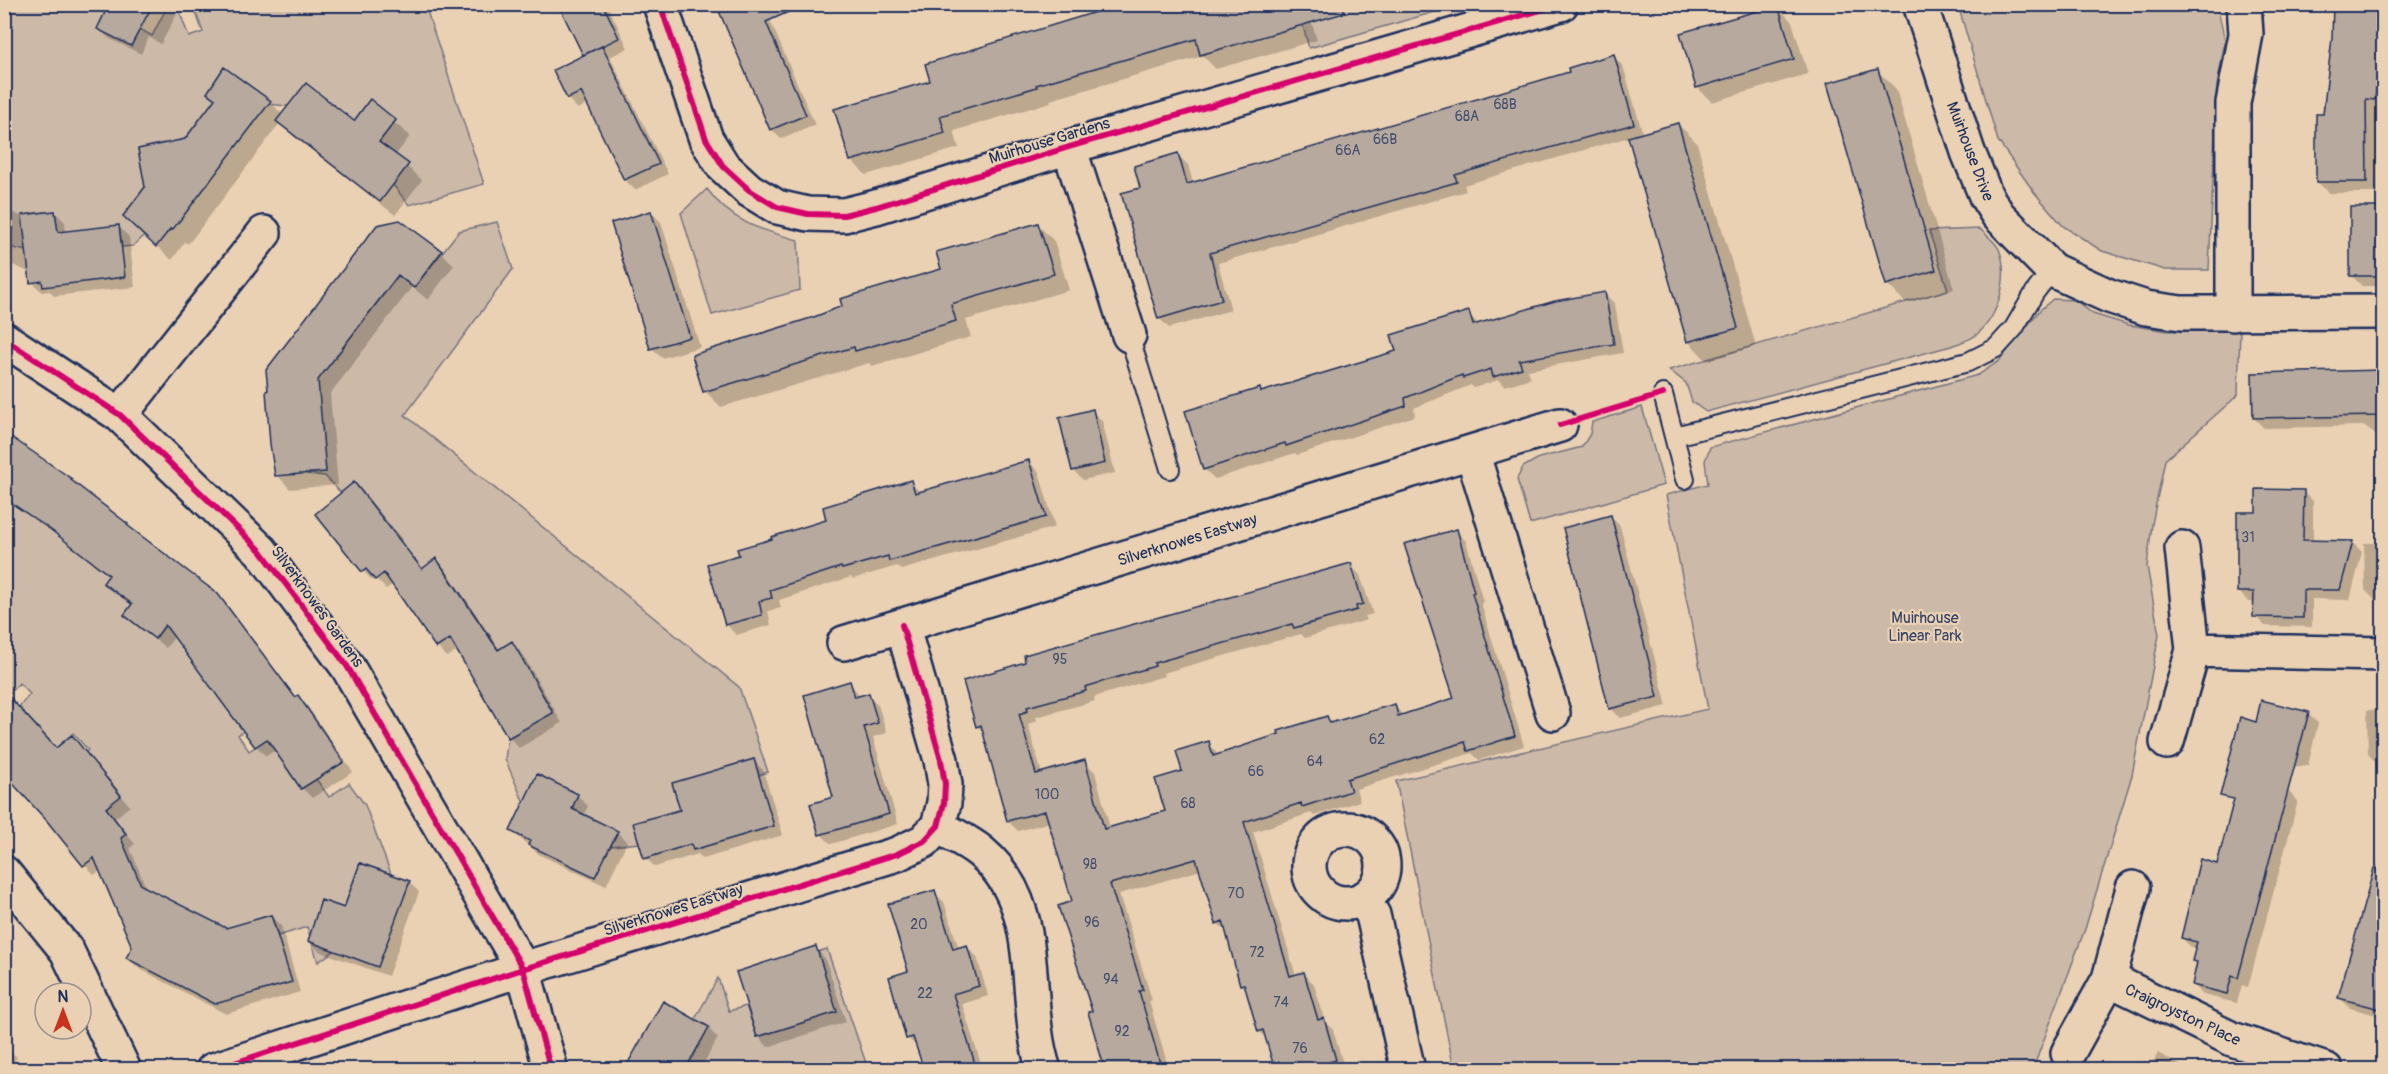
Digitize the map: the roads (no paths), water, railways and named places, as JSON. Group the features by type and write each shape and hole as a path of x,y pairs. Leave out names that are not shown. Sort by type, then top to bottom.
{"street":[{"name":"Muirhouse Gardens","path":"660,4 706,139 723,166 749,190 777,207 808,214 844,215 1540,7"},
{"name":"Muirhouse Drive","path":"1920,4 1968,152 1986,196 1998,214 2052,270 2109,296 2146,308 2181,313 2384,312"},
{"path":"2233,314 2233,103 2246,34 2244,4"},
{"name":"Muirhouse Gardens","path":"1069,147 1129,335"},
{"path":"120,415 264,233"},
{"name":"Silverknowes Gardens","path":"4,339 120,415 261,551 347,666 523,969 551,1070"},
{"name":"Silverknowes Eastway","path":"844,643 1560,425"},
{"path":"1472,452 1553,713"},
{"path":"2167,742 2193,650 2182,548"},
{"path":"902,625 943,768 944,803 938,826 980,851 1006,877 1020,912 1029,949 1032,1005 1039,1054 1044,1070"},
{"path":"2193,650 2384,654"},
{"name":"Silverknowes Eastway","path":"213,1070 523,969 897,854 924,841 938,826"},
{"path":"4,873 67,951 124,1070"},
{"name":"Craigroyston Place","path":"2068,1053 2109,980 2133,888"},
{"path":"1363,899 1373,915 1408,1070"},
{"name":"Craigroyston Place","path":"2109,980 2232,1039 2325,1070"}],"lane":[{"path":"1675,436 1968,362 1996,348 2014,328 2035,292 2052,270"},
{"path":"1129,335 1170,469"},
{"path":"1663,394 1685,479"}],"park label":[{"name":"Muirhouse Linear Park","path":"1925,626"}]}
